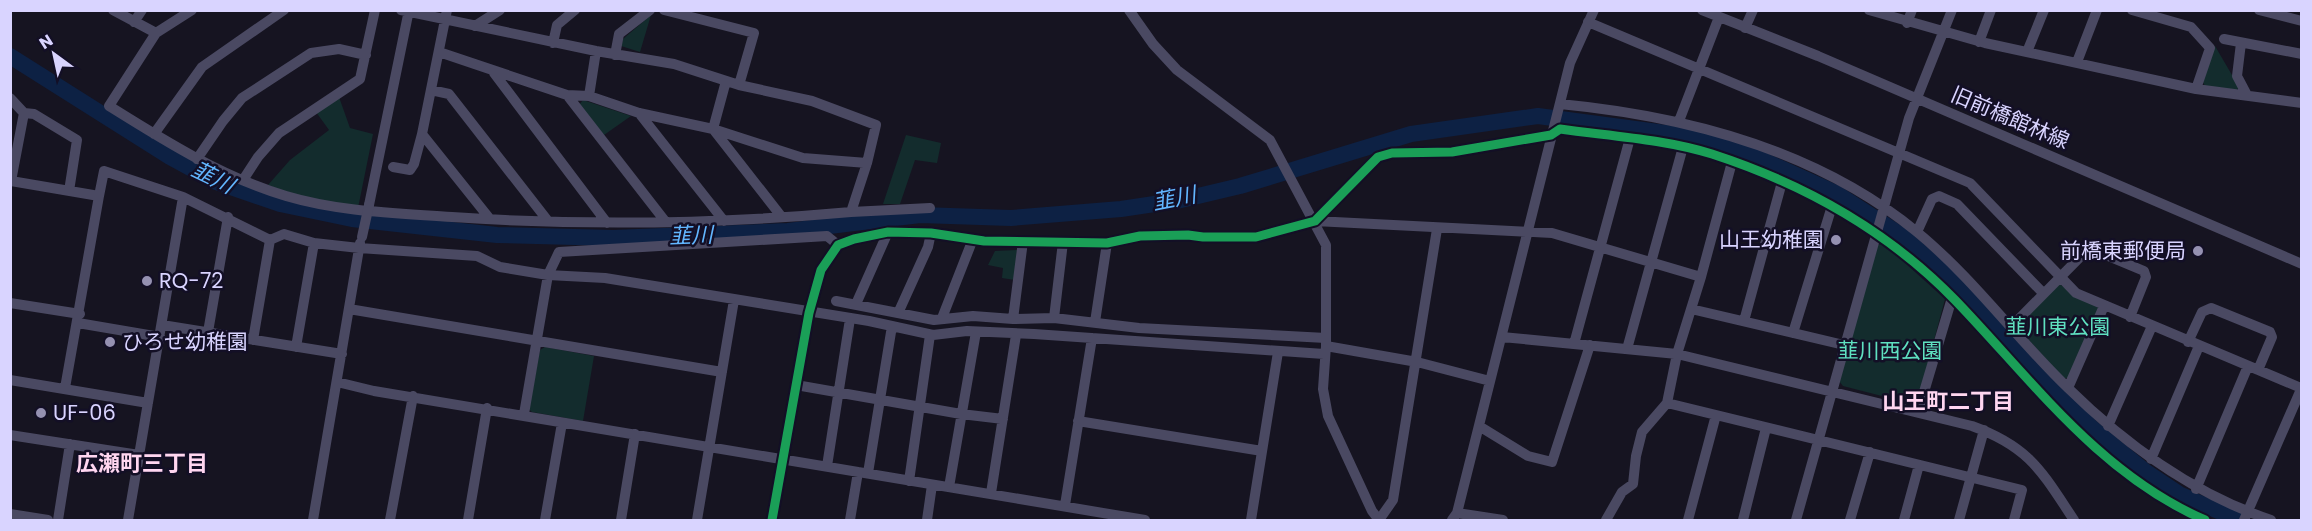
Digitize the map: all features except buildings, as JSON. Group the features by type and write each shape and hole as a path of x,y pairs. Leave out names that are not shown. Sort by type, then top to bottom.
{"street":[{"path":"113,10 156,33"},
{"path":"134,22 142,10"},
{"path":"192,10 156,33 109,106 197,159 286,196 351,210 490,219 607,223 724,221 930,207"},
{"path":"154,134 202,67 284,10"},
{"path":"243,180 258,157 279,133 360,79 375,10"},
{"path":"475,26 500,10"},
{"path":"554,43 557,25 574,10"},
{"path":"615,55 619,34 651,10"},
{"path":"664,10 754,33 739,85"},
{"path":"1129,10 1177,70 1269,140 1283,162 1326,245 1326,346 1323,389 1328,416 1379,520 1393,500 1437,229"},
{"path":"1503,520 1454,517 1502,337 1570,63 1594,10"},
{"name":"旧前橋館林線","path":"1702,10 1915,98 2301,264"},
{"path":"1745,28 1753,10"},
{"path":"1869,10 1907,23 1979,42 2196,89 2301,103"},
{"path":"1907,23 1912,10"},
{"path":"1796,520 1915,98 1952,10"},
{"path":"1979,42 1991,10"},
{"path":"2027,52 2044,10"},
{"path":"2077,62 2097,10"},
{"path":"2133,10 2191,27 2210,48 2196,89"},
{"path":"2259,10 2301,21"},
{"path":"313,520 360,242 406,11 446,15 475,26 554,43 674,64 739,85 812,101 876,124 867,163 850,212"},
{"path":"393,167 410,170 414,164 446,15"},
{"path":"1679,121 1719,17"},
{"path":"1588,22 1970,183 2076,293 2188,342 2301,387 2246,515"},
{"path":"2224,39 2301,54"},
{"path":"2241,42 2237,76 2247,95"},
{"path":"197,159 242,98 311,53 339,49 366,55"},
{"path":"589,96 596,51"},
{"path":"439,52 567,95 589,96 639,112 713,129 803,158 867,163"},
{"path":"494,72 607,223"},
{"path":"713,129 726,81"},
{"path":"431,90 450,94 548,221"},
{"path":"567,95 665,221"},
{"path":"10,98 24,113 34,114 77,140 69,191"},
{"path":"1559,106 1614,109 1679,121 1730,134 1817,170 1917,232 1954,266 2068,388 2108,426 2151,459 2196,489 2246,515 2271,520"},
{"path":"639,112 724,221"},
{"path":"24,113 11,182 99,196"},
{"path":"713,129 781,216"},
{"path":"1313,221 1377,157 1392,153 1452,152 1552,130 1560,129 1630,138 1683,147 1732,162 1782,182 1877,230 1952,298 2067,424 2150,490 2205,520"},
{"path":"422,134 490,219"},
{"path":"1574,344 1630,138"},
{"path":"1627,349 1683,147"},
{"path":"1606,520 1622,492 1633,484 1636,456 1642,432 1667,403 1677,354 1701,277 1732,162"},
{"path":"65,388 104,171 183,197 228,217 270,240"},
{"path":"1743,321 1782,182"},
{"path":"1917,232 1932,199 1939,196 1957,204 2043,293"},
{"path":"128,520 183,197"},
{"path":"1793,333 1832,206"},
{"path":"208,332 228,217"},
{"path":"772,520 809,313 821,270 838,245 854,238 888,232 931,233 973,239 1107,243 1140,237 1178,235 1256,237 1313,221 1552,233 1701,277"},
{"path":"856,304 888,232"},
{"path":"899,312 928,247 931,233"},
{"path":"270,240 284,234 314,243 360,242 477,256 500,267 548,275 605,278 892,326 930,335 976,332 1278,352 1326,346"},
{"path":"524,414 548,275 559,252 576,249 827,236 838,245"},
{"path":"942,318 973,239"},
{"path":"253,340 270,240"},
{"path":"1013,319 1023,241"},
{"path":"1054,318 1063,242"},
{"path":"296,346 314,243"},
{"path":"1095,322 1107,243"},
{"path":"2012,326 2091,246 2100,246 2108,256 2144,271 2146,276 2130,317"},
{"path":"1918,412 1952,298"},
{"path":"697,520 734,300"},
{"path":"836,301 934,320 973,316 1013,319 1054,318 1326,346 1417,362 1490,381"},
{"path":"10,303 160,337"},
{"path":"2068,388 2104,306"},
{"path":"2188,342 2202,312 2211,308 2270,333 2272,337 2253,368 2196,489"},
{"path":"349,309 722,372"},
{"path":"1691,309 1844,345"},
{"path":"827,466 850,319"},
{"path":"162,325 342,354"},
{"path":"850,520 879,400 892,326"},
{"path":"2108,426 2152,326"},
{"path":"949,486 976,332"},
{"path":"909,481 930,335"},
{"path":"991,493 1016,335"},
{"path":"1502,337 1677,354 1984,430 2008,441 2031,458 2074,520"},
{"path":"1065,505 1092,338"},
{"path":"1479,426 1528,456 1552,462 1590,345"},
{"path":"2151,459 2199,346"},
{"path":"1251,520 1278,352"},
{"path":"10,380 148,403"},
{"path":"337,382 524,414 561,423 1065,505 1119,518 1145,520"},
{"path":"796,385 1003,419"},
{"path":"390,520 413,396"},
{"path":"1667,403 2022,490 2014,520"},
{"path":"468,520 487,408"},
{"path":"1688,520 1716,415"},
{"path":"1078,421 1262,451"},
{"path":"545,520 561,423"},
{"path":"1743,520 1766,428"},
{"path":"1959,520 1984,430"},
{"path":"621,520 635,434"},
{"path":"10,435 139,455"},
{"path":"58,520 70,444"},
{"path":"1850,520 1870,452"},
{"path":"1904,520 1919,465"},
{"path":"927,520 932,485"},
{"path":"10,514 48,520"}],"green space":[{"path":"651,15 640,52 621,46 623,39"},
{"path":"2215,46 2239,87 2237,90 2205,86 2203,82"},
{"path":"339,97 350,128 373,134 358,208 292,195 268,185 290,160 329,130 316,112"},
{"path":"583,100 631,116 604,135 579,105"},
{"path":"906,135 941,143 937,163 915,160 900,204 883,204"},
{"name":"韮川西公園","path":"1883,243 1945,299 1918,400 1913,404 1843,386 1839,381 1878,245"},
{"path":"1017,250 1015,280 1002,278 1003,268 988,265 995,251"},
{"name":"韮川東公園","path":"2059,284 2097,306 2099,311 2069,378 2063,378 2019,329 2020,323"},
{"path":"545,347 594,356 583,421 532,412 529,409 540,350"}],"waterway":[{"name":"韮川","path":"10,56 170,157 216,182 280,204 352,219 497,235 613,238 788,231 920,215 1011,218 1121,209 1181,200 1240,186 1411,134 1538,116 1703,138 1734,147 1836,193 1904,237 1951,279 2091,427 2146,472 2179,494 2239,520"}],"cycle path":[{"path":"772,520 809,313 821,270 838,245 888,232 931,233 984,241 1107,243 1140,236 1256,237 1315,221 1378,157 1392,153 1452,152 1551,135 1560,129 1656,141 1712,154 1779,180 1843,212 1902,252 1929,275 1955,300 2040,393 2100,452 2132,478 2167,501 2205,520"}],"place":[{"name":"山王幼稚園","path":"1836,240"},
{"name":"前橋東郵便局","path":"2198,251"},
{"name":"RQ-72","path":"147,281"},
{"name":"ひろせ幼稚園","path":"110,342"},
{"name":"UF-06","path":"41,413"}],"district":[{"name":"山王町二丁目","path":"1948,401"},
{"name":"広瀬町三丁目","path":"142,463"}]}
